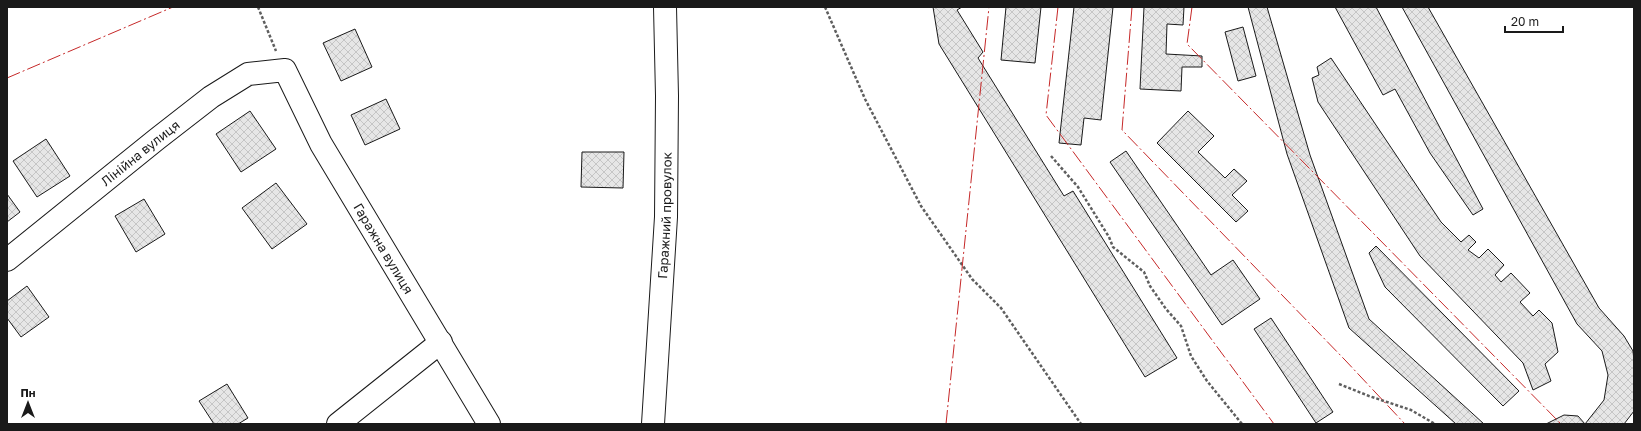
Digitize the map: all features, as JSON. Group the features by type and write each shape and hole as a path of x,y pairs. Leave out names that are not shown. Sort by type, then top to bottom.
{"street":[{"name":"Гаражний провулок","path":"653,424 666,217 668,96 664,18 665,7"},
{"name":"Лінійна вулиця","path":"7,260 211,97 248,74 285,70"},
{"name":"Гаражна вулиця","path":"285,70 321,144 489,424"},
{"path":"338,424 441,342"}],"path":[{"path":"258,7 285,70"},
{"path":"825,7 865,99 921,206 972,279 1002,308 1081,424"},
{"path":"1051,156 1078,187 1109,237 1113,247 1144,272 1150,286 1166,309 1181,326 1191,356 1207,381 1242,424"},
{"path":"1339,384 1411,410 1435,424"}],"building":[{"path":"933,7 962,7 957,10 983,52 978,58 1064,196 1073,191 1177,358 1145,377 939,44"},
{"path":"1006,7 1041,7 1035,63 1001,60"},
{"path":"1074,7 1113,7 1101,120 1084,118 1081,145 1059,143"},
{"path":"1144,7 1184,7 1183,25 1167,24 1166,54 1202,56 1202,67 1182,67 1181,91 1140,89"},
{"path":"1248,7 1267,7 1310,155 1369,319 1484,424 1456,424 1349,328 1287,154"},
{"path":"1335,7 1376,7 1483,209 1473,215 1430,153 1395,89 1383,95"},
{"path":"1402,7 1428,7 1599,308 1624,336 1633,351 1634,411 1624,424 1585,424 1604,400 1608,375 1602,351 1577,324"},
{"path":"1243,27 1256,76 1238,81 1225,32"},
{"path":"355,29 372,67 341,81 323,43"},
{"path":"1331,58 1441,222 1461,242 1469,235 1476,242 1468,250 1479,258 1488,249 1504,265 1495,275 1501,282 1511,273 1530,293 1520,302 1533,316 1539,310 1552,323 1558,352 1545,364 1551,381 1533,390 1523,363 1420,256 1318,102 1312,78 1319,75 1317,67"},
{"path":"386,99 400,129 365,145 351,115"},
{"path":"250,111 276,149 241,172 216,134"},
{"path":"1188,111 1214,136 1198,152 1225,178 1234,169 1247,181 1232,195 1248,211 1236,222 1157,143"},
{"path":"46,139 70,176 37,197 13,161"},
{"path":"1126,151 1211,275 1233,260 1260,299 1222,325 1110,162"},
{"path":"582,152 624,152 623,188 581,187"},
{"path":"276,183 307,224 272,249 242,208"},
{"path":"7,194 20,212 7,222"},
{"path":"144,199 165,234 136,252 115,216"},
{"path":"1376,246 1519,391 1503,406 1385,287 1369,253"},
{"path":"27,286 49,317 21,337 7,318 7,301"},
{"path":"1271,318 1333,412 1316,423 1254,329"},
{"path":"227,384 248,418 238,424 214,424 199,401"},
{"path":"1564,415 1578,416 1585,424 1546,424"}],"power":[{"path":"7,78 173,7"},
{"path":"946,424 989,7"},
{"path":"1058,7 1046,115 1274,424"},
{"path":"1132,7 1122,130 1405,424"},
{"path":"1192,7 1187,44 1561,424"}]}
